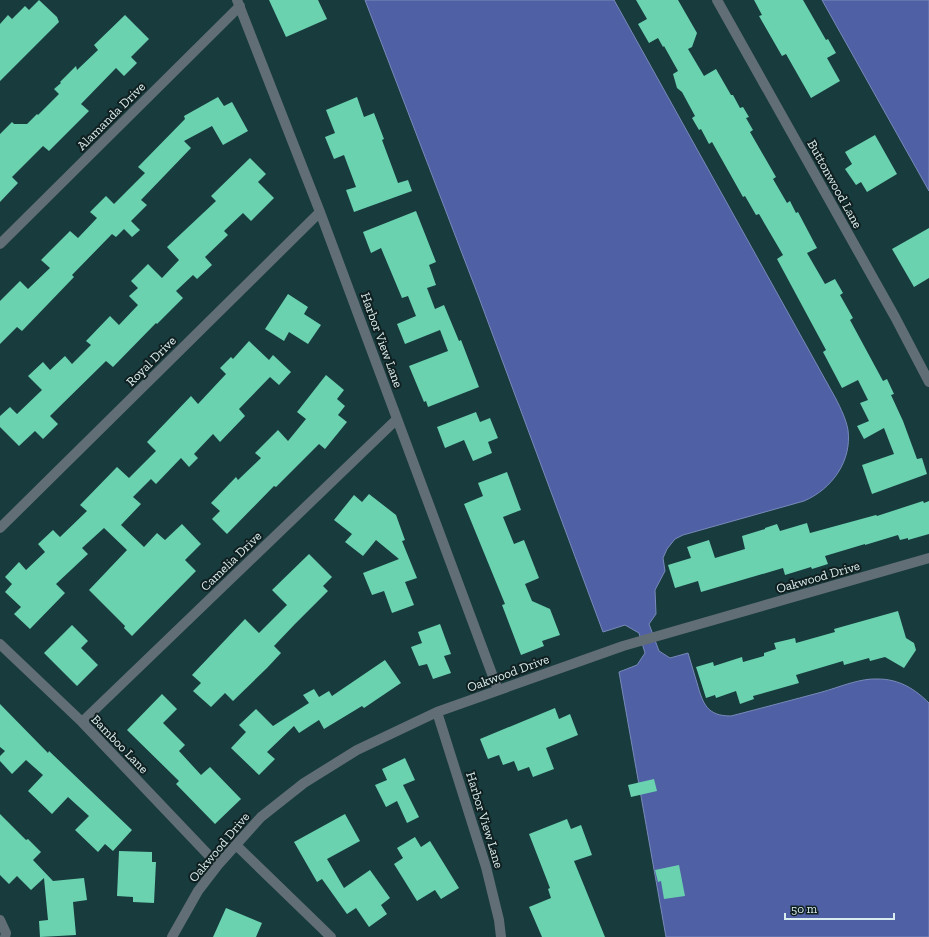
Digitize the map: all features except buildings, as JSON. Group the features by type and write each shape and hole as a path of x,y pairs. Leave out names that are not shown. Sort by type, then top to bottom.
{"street":[{"name":"Buttonwood Lane","path":"717,0 895,317 929,382"},
{"name":"Harbor View Lane","path":"239,3 320,212 498,690"},
{"name":"Alamanda Drive","path":"0,244 239,3"},
{"name":"Royal Drive","path":"0,528 320,212"},
{"name":"Camelia Drive","path":"82,722 397,419"},
{"name":"Oakwood Drive","path":"172,937 198,891 218,865 262,817 304,783 358,750 437,712 623,646 929,558"},
{"name":"Bamboo Lane","path":"0,644 82,722 218,865"},
{"name":"Harbor View Lane","path":"437,712 486,867 499,920 501,937"},
{"path":"236,845 332,937"},
{"path":"0,920 6,935"}],"water":[{"path":"365,0 614,0 836,399 845,418 848,430 847,452 838,473 814,496 804,501 683,535 675,539 667,549 663,558 665,571 655,590 656,614 649,624 659,651 670,658 688,653 701,697 707,707 716,714 731,716 822,692 857,681 871,679 886,679 900,683 918,693 929,703 929,937 666,937 619,672 637,665 645,653 639,633 625,625 603,632 478,295"},
{"path":"822,0 929,0 929,191"}]}
